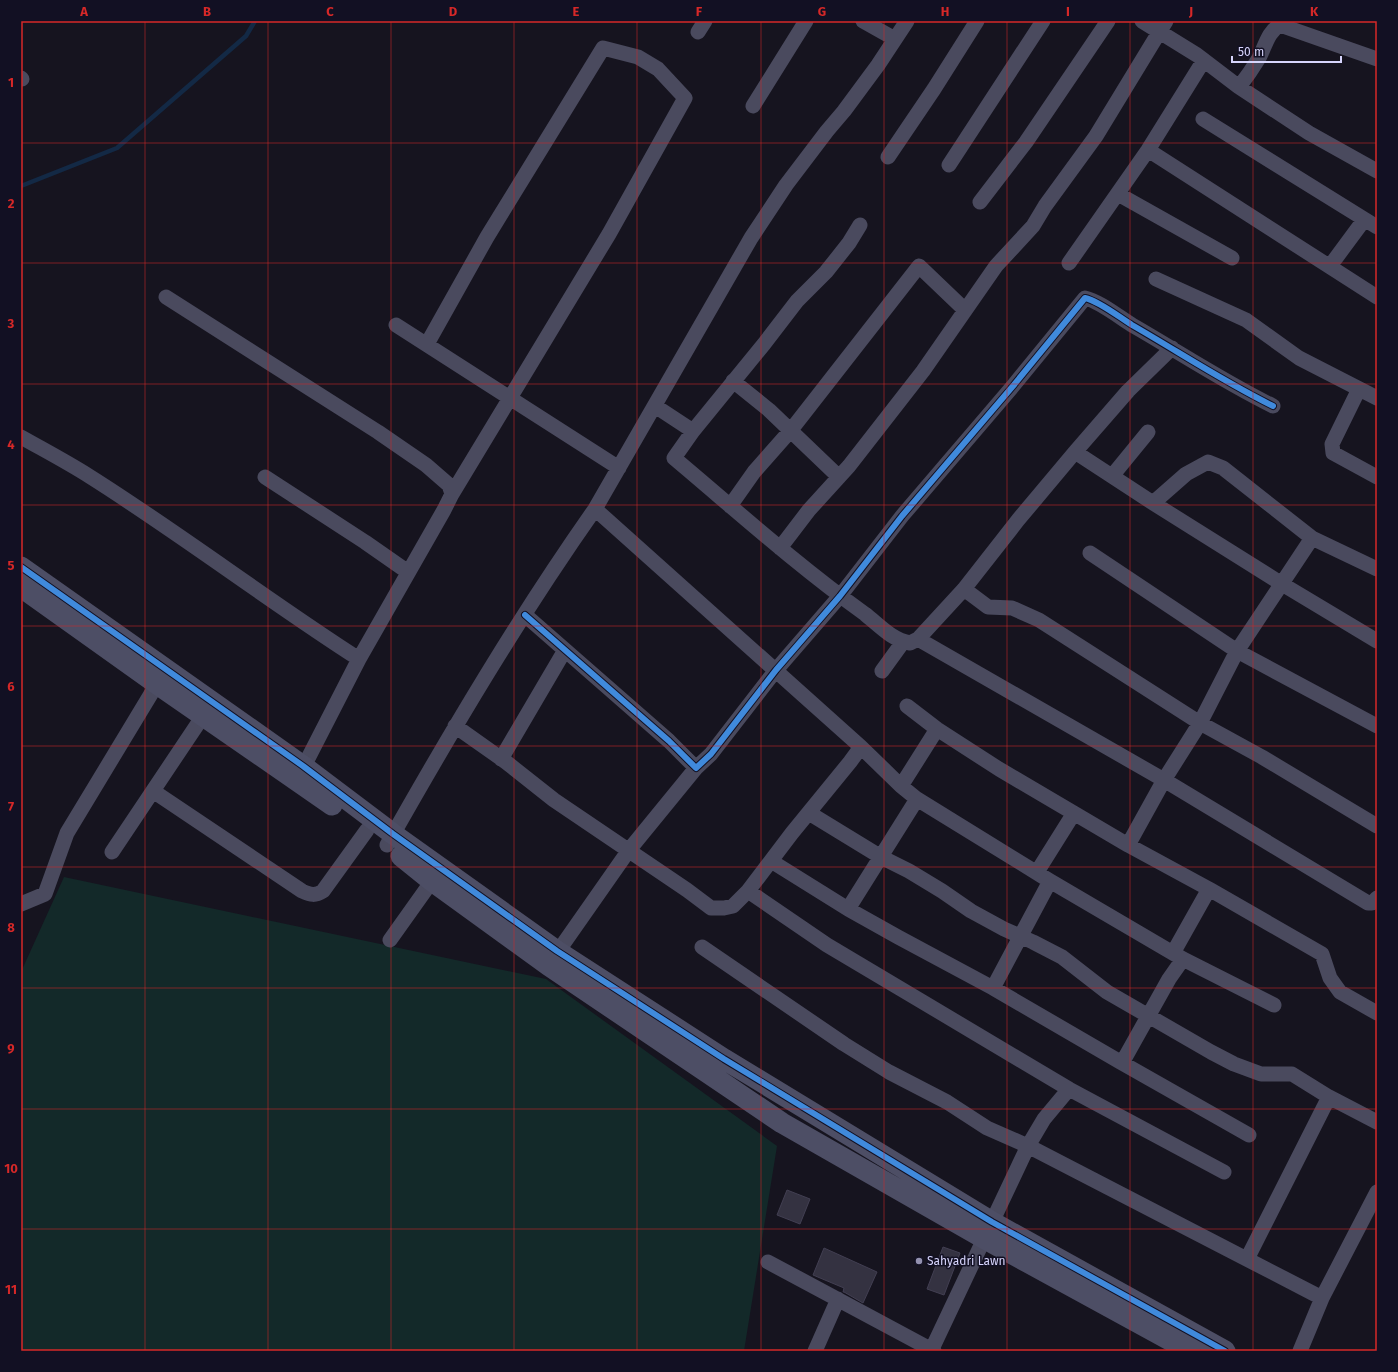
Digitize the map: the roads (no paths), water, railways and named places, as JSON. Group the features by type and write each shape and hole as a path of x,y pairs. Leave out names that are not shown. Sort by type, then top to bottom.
{"street":[{"path":"753,106 806,21"},
{"path":"862,21 896,39"},
{"path":"390,840 455,726 566,551 595,509 751,238 786,185 823,136 849,105 907,21"},
{"path":"888,157 934,89 977,21"},
{"path":"949,165 1043,21"},
{"path":"980,202 1026,142 1108,21"},
{"path":"1142,21 1163,26 1239,87 1309,133 1377,171"},
{"path":"1239,87 1259,59 1270,35 1276,27 1280,25 1377,59"},
{"path":"780,548 809,510 849,466 923,371 996,266 1034,226 1045,206 1096,136 1163,26"},
{"path":"300,773 359,659 452,494 609,234 686,98 658,69 638,57 603,48 487,237 427,344"},
{"path":"1069,263 1148,150 1204,60"},
{"path":"1203,119 1371,223 1330,266"},
{"path":"1148,150 1377,297"},
{"path":"1118,194 1232,258"},
{"path":"860,225 849,243 826,272 797,301 693,431 674,458 780,548 840,596 902,642 910,643 918,639 964,589 1018,520 1075,452 1128,391 1172,348"},
{"path":"730,506 754,472 790,430 919,266 965,310"},
{"path":"1156,279 1246,320 1299,358 1377,398"},
{"path":"166,297 408,452 449,485 452,494"},
{"path":"553,958 629,850 696,768 711,754 776,670 840,596 902,516 1008,392 1085,298 1092,299 1247,393 1273,406"},
{"path":"396,325 619,468"},
{"path":"733,381 769,410 839,477"},
{"path":"1359,389 1332,444 1333,453 1377,477"},
{"path":"654,406 693,431"},
{"path":"1112,476 1148,432"},
{"path":"21,436 89,476 210,557 312,629 359,659"},
{"path":"1075,452 1282,584 1377,640"},
{"path":"1153,503 1186,474 1208,462 1223,468 1312,538 1377,569"},
{"path":"266,477 366,542 408,572"},
{"path":"595,509 776,670 901,786 918,799 1050,881 1178,956 1274,1005"},
{"path":"1128,845 1164,780 1200,723 1237,651 1312,538"},
{"path":"1090,553 1237,651 1377,726"},
{"path":"21,567 390,840 782,1123 988,1231 1225,1351"},
{"path":"21,587 203,716 300,773 367,830 390,840 432,881 553,958"},
{"path":"964,589 988,607 1012,608 1039,620 1200,723 1269,761 1377,826"},
{"path":"525,615 669,741 696,768"},
{"path":"918,639 1164,780 1368,903 1372,903 1377,898"},
{"path":"882,670 902,642"},
{"path":"502,758 565,650"},
{"path":"21,904 45,894 67,833 157,684"},
{"path":"907,706 937,729 999,769 1128,845 1209,889 1322,954 1330,978 1340,992 1377,1013"},
{"path":"112,852 203,716"},
{"path":"455,726 502,758 554,800 629,850 711,908 733,906 748,891 860,747"},
{"path":"901,786 937,729"},
{"path":"153,791 309,895 316,895 323,891 367,830"},
{"path":"848,909 918,799"},
{"path":"809,813 881,857 909,871 972,911 1004,929 1062,957 1107,992 1234,1064 1262,1074 1292,1074 1377,1122"},
{"path":"1037,872 1074,813"},
{"path":"771,861 848,909 992,988 1250,1135"},
{"path":"390,940 432,881"},
{"path":"992,988 1050,881"},
{"path":"1122,1063 1169,979 1209,889"},
{"path":"748,891 827,945 1069,1089 1224,1172"},
{"path":"702,947 844,1044 889,1072 947,1102 986,1128 1028,1146 1322,1298"},
{"path":"768,1262 932,1351 1028,1146 1044,1119 1069,1089"},
{"path":"1246,1259 1329,1096"},
{"path":"1300,1351 1322,1298 1377,1192"},
{"path":"988,1231 1190,1351"},
{"path":"815,1351 838,1299"}],"waterway":[{"path":"21,186 117,148 246,36 255,21"}],"place":[{"name":"Sahyadri Lawn","path":"919,1261"}]}
